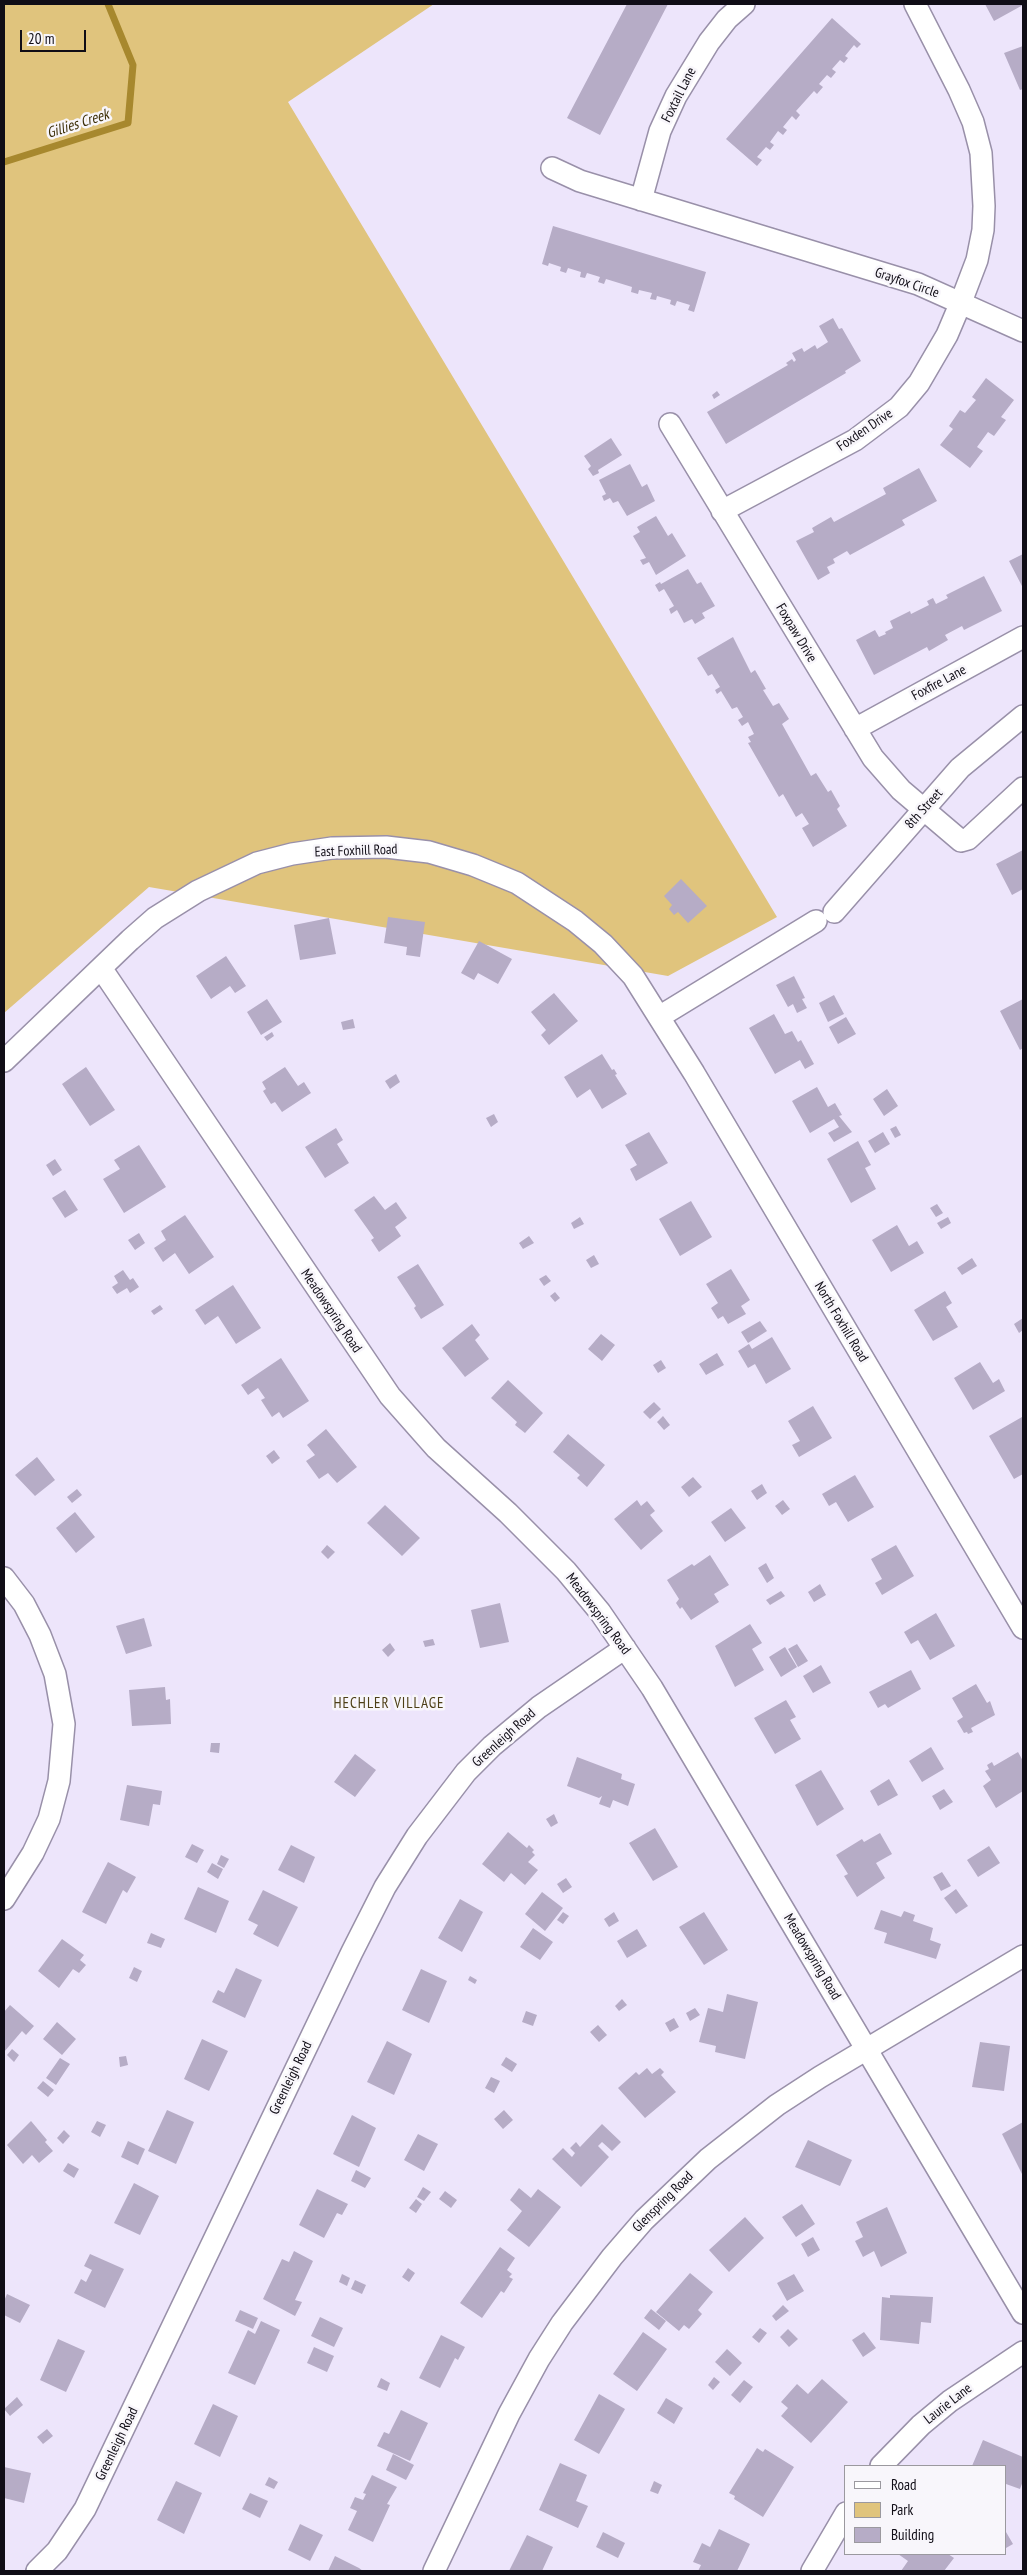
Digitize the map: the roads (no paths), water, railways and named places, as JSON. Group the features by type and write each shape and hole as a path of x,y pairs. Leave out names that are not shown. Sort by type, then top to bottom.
{"street":[{"name":"Foxtail Lane","path":"641,200 660,131 676,96 709,42 744,4"},
{"path":"915,4 963,98 973,122 981,153 984,206 982,230 977,260 961,302"},
{"name":"Grayfox Circle","path":"552,168 580,181 918,284 1023,331"},
{"name":"Foxden Drive","path":"722,511 855,440 899,407 919,383 947,335 961,302"},
{"name":"Foxpaw Drive","path":"670,424 873,758 901,790 960,841 968,839 1023,788"},
{"name":"Foxfire Lane","path":"855,729 1023,638"},
{"name":"8th Street","path":"659,1017 825,916 960,768 1023,716"},
{"name":"East Foxhill Road","path":"4,1061 155,918 198,891 257,863 292,854 332,848 386,847 429,852 473,865 517,883 575,921 602,944 633,976 659,1017"},
{"name":"Meadowspring Road","path":"101,968 390,1396 436,1448 508,1512 566,1571 600,1612 625,1648 652,1688 1023,2313"},
{"name":"North Foxhill Road","path":"659,1017 1023,1628"},
{"path":"4,1578 24,1604 40,1635 56,1674 64,1724 63,1744 54,1803 33,1853 4,1898"},
{"name":"Greenleigh Road","path":"38,2571 57,2551 85,2509 352,1952 385,1887 417,1836 466,1772 499,1740 539,1707 625,1648"},
{"name":"Glenspring Road","path":"434,2571 509,2414 562,2323 612,2257 674,2189 734,2137 784,2100 1023,1956"},
{"name":"Laurie Lane","path":"882,2465 921,2425 950,2401 1023,2352"},
{"path":"812,2571 844,2516"}],"waterway":[{"name":"Gillies Creek","path":"4,162 128,123 133,65 108,4"}],"district":[{"name":"HECHLER VILLAGE","path":"389,1704"}]}
